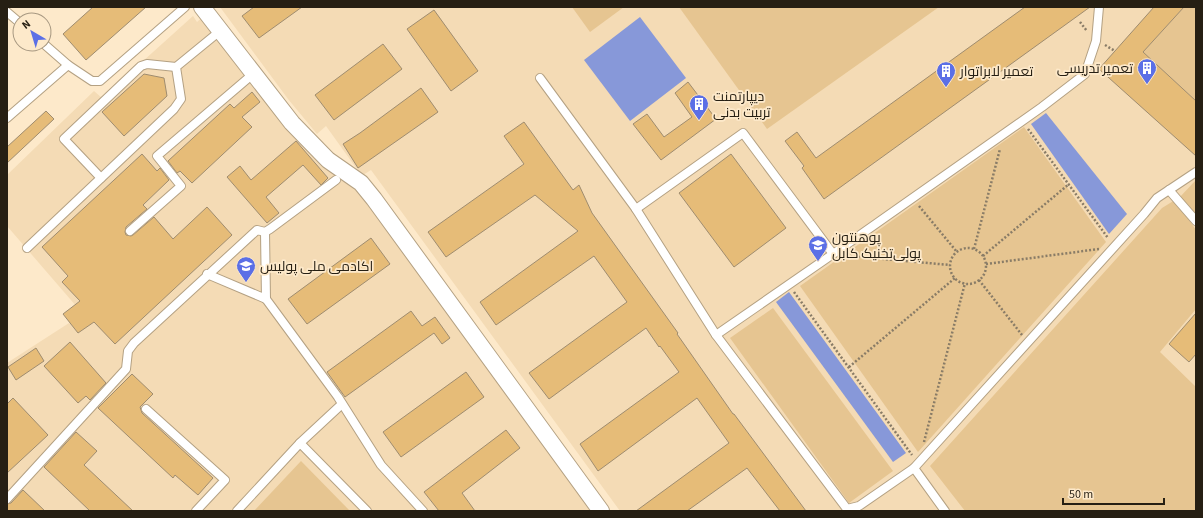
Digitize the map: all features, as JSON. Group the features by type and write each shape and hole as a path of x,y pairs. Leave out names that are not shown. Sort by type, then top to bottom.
{"street":[{"path":"202,7 253,74 298,128 328,160 360,183 374,199 601,511"}],"lane":[{"path":"52,51 68,65 92,81 100,81 186,7"},
{"path":"716,334 913,198 1022,121 1085,74 1096,41 1099,7"},
{"path":"101,178 64,139 141,66 147,64 176,67 220,31"},
{"path":"7,118 68,65"},
{"path":"27,248 174,109 181,99 176,67"},
{"path":"130,231 181,186 157,156 253,74"},
{"path":"540,78 636,209 716,334 848,508 859,506 916,466 1115,247 1157,198 1196,172"},
{"path":"636,209 743,133 833,254"},
{"path":"265,232 336,180"},
{"path":"1169,190 1196,221"},
{"path":"7,499 126,370 128,352 134,343 257,230 265,232"},
{"path":"265,232 266,299"},
{"path":"208,274 266,299 342,404 381,465 423,511"},
{"path":"237,511 300,443 342,404"},
{"path":"146,409 225,480 196,511"},
{"path":"300,443 368,511"},
{"path":"916,466 945,511"}],"path":[{"path":"986,264 1115,247 1022,121"},
{"path":"974,249 1005,133"},
{"path":"983,256 1069,184"},
{"path":"913,198 956,252"},
{"path":"962,249 974,249 983,256 986,264 983,275 979,280 966,284 955,278 952,274 950,265 956,252 962,249"},
{"path":"833,254 950,265"},
{"path":"849,367 955,278"},
{"path":"979,280 1028,342"},
{"path":"916,466 966,284"},
{"path":"789,285 849,367 916,466"}],"shaded area":[{"name":"پوهنتون پولی‌تخنیک کابل","path":"220,7 1196,7 1196,511 620,511 371,170 363,175 359,172 326,126 317,134 288,99"},
{"path":"572,7 624,7 590,32"},
{"path":"679,7 939,7 767,129"},
{"path":"1184,7 1196,7 1196,101 1143,52"},
{"name":"اکادمی ملی پولیس","path":"207,13 292,123 361,183 601,511 7,511 7,363 83,314 7,226 7,175 94,91 102,98 193,16 197,22"},
{"path":"1024,127 1106,242 918,452 800,286"},
{"path":"1196,180 1196,215 1178,199"},
{"path":"1175,200 1196,230 1196,309 1160,352 1196,387 1196,511 965,511 930,466 1162,208"},
{"path":"773,308 893,471 849,503 730,338"},
{"path":"301,461 350,511 254,511"}],"water":[{"path":"640,17 686,78 630,121 584,60"},
{"path":"1046,113 1127,214 1109,234 1031,124"},
{"path":"789,292 906,453 893,462 776,302"}],"building":[{"path":"93,7 146,7 86,60 63,34"},
{"path":"254,7 302,7 259,38 242,16"},
{"name":"تعمیر لابراتوار","path":"1025,7 1090,7 824,199 802,168 804,166 785,141 797,132 816,158"},
{"name":"تعمیر تدریسی","path":"1154,7 1184,7 1143,52 1196,101 1196,156 1099,69"},
{"path":"434,10 478,71 451,91 407,29"},
{"path":"383,44 402,69 334,120 315,95"},
{"path":"144,74 164,78 167,96 124,136 102,112"},
{"name":"دیپارتمنت تربیت بدنی","path":"688,82 716,119 661,160 633,124 647,114 664,137 692,117 675,93"},
{"path":"421,88 438,112 358,168 343,144"},
{"path":"252,92 260,102 242,117 252,127 192,183 180,171 177,173 168,161 230,104 234,108"},
{"path":"46,111 54,119 7,163 7,147"},
{"path":"524,122 573,190 579,185 592,213 678,333 677,334 733,414 806,511 780,511 747,468 687,511 636,511 729,443 697,398 598,471 580,444 679,372 646,328 549,399 529,373 627,302 594,256 496,325 480,302 578,231 535,195 446,257 428,232 524,164 504,136"},
{"path":"296,141 328,178 321,185 303,165 266,197 279,213 267,223 227,177 240,166 251,180"},
{"path":"142,154 157,171 160,168 169,180 143,205 147,209 126,227 126,235 133,235 154,217 173,239 207,207 232,235 115,344 94,322 78,333 63,314 80,301 62,282 68,276 42,247"},
{"path":"731,154 786,228 734,267 679,193"},
{"path":"371,238 390,264 307,324 288,299"},
{"path":"411,311 422,326 435,317 450,338 442,344 434,333 345,397 327,372"},
{"path":"1196,313 1196,354 1189,362 1169,344"},
{"path":"70,342 106,383 90,400 86,396 78,403 44,366"},
{"path":"36,348 44,361 16,380 8,367"},
{"path":"466,372 484,397 401,457 383,432"},
{"path":"132,374 153,394 140,407 142,413 213,478 198,495 175,475 173,478 98,408"},
{"path":"13,398 48,435 7,473 7,404"},
{"path":"506,430 520,448 462,493 475,511 439,511 424,492"},
{"path":"76,432 97,451 84,465 133,511 90,511 44,467"},
{"path":"23,490 45,511 7,511 7,504 11,503"}],"place":[{"name":"تعمیر تدریسی","path":"1147,85"},
{"name":"تعمیر لابراتوار","path":"946,88"},
{"name":"دیپارتمنت تربیت بدنی","path":"699,121"},
{"name":"پوهنتون پولی‌تخنیک کابل","path":"818,262"},
{"name":"اکادمی ملی پولیس","path":"246,283"}]}
